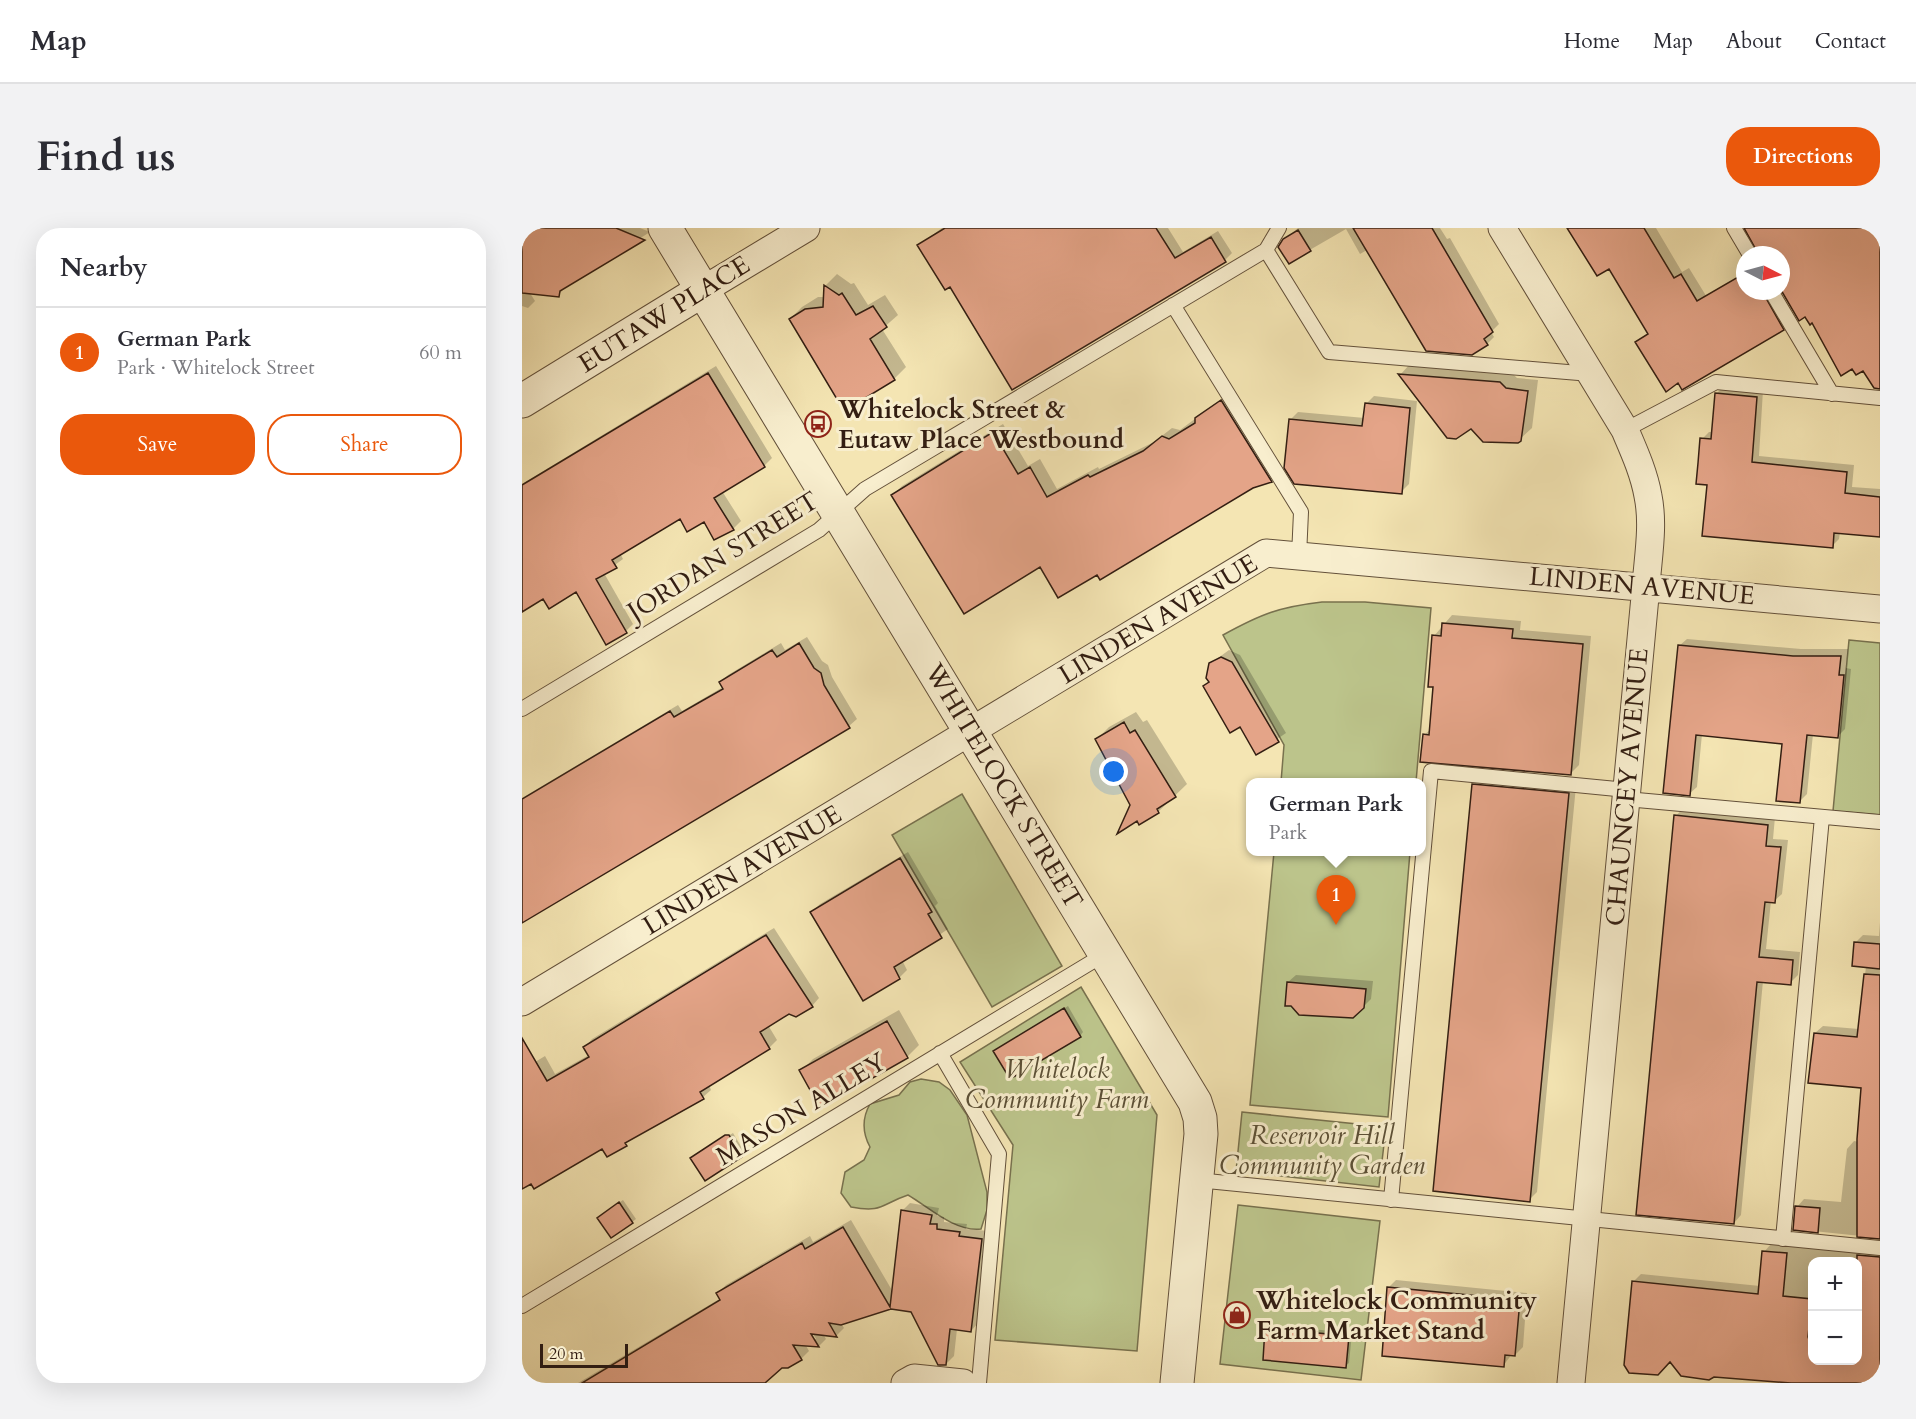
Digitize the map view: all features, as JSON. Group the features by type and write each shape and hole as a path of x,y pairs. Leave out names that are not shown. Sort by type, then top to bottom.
{"street":[{"name":"WHITELOCK STREET","path":"665,228 839,511 1195,1102 1201,1126 1177,1383"},
{"name":"EUTAW PLACE","path":"522,401 806,228"},
{"name":"CHAUNCEY AVENUE","path":"1502,228 1625,430 1639,463 1648,498 1650,533 1646,586 1571,1383"},
{"name":"LINDEN AVENUE","path":"522,1002 1266,553 1880,609"},
{"path":"905,1383 914,1378 963,1383"}],"lane":[{"name":"JORDAN STREET","path":"522,709 819,530 865,489 1266,250 1279,228"},
{"path":"1734,228 1745,246"},
{"path":"1266,250 1329,352 1591,374"},
{"path":"1776,300 1832,394"},
{"path":"1173,305 1301,512 1299,556"},
{"path":"1625,430 1716,382 1880,399"},
{"path":"1426,825 1431,771 1880,822"},
{"path":"1783,1239 1822,817"},
{"path":"1391,1200 1423,856"},
{"name":"MASON ALLEY","path":"522,1306 1105,954"},
{"path":"940,1053 999,1154 979,1383"},
{"path":"1197,1180 1880,1248"}],"green space":[{"path":"1322,602 1365,602 1431,608 1416,778 1281,778 1284,745 1223,635 1271,612"},
{"path":"1849,640 1880,643 1880,815 1833,811"},
{"path":"962,794 1062,966 992,1007 892,835"},
{"path":"1274,856 1410,856 1388,1117 1250,1105"},
{"name":"Whitelock Community Farm","path":"1081,987 1157,1115 1137,1351 995,1340 1013,1145 960,1062"},
{"path":"921,1079 939,1082 950,1090 967,1115 987,1192 987,1210 981,1229 971,1229 952,1223 908,1195 881,1207 862,1209 851,1207 841,1193 845,1172 864,1160 870,1147 864,1125 870,1104 899,1095 910,1082"},
{"name":"Reservoir Hill Community Garden","path":"1242,1112 1386,1127 1379,1187 1236,1171"},
{"path":"1238,1205 1380,1221 1361,1380 1220,1364"}],"building":[{"path":"522,228 616,228 645,240 560,291 559,297 522,293"},
{"path":"945,228 1156,228 1175,258 1211,237 1226,262 1012,390 950,287 945,290 917,245"},
{"path":"1353,228 1432,228 1493,332 1484,339 1488,345 1472,355 1426,351"},
{"path":"1567,228 1644,228 1674,278 1681,274 1697,301 1736,278 1736,300 1767,300 1784,330 1682,390 1678,383 1666,392 1635,342 1648,334 1609,269 1597,276"},
{"path":"1744,228 1880,228 1880,389 1874,388 1863,371 1856,375 1852,369 1841,376 1812,323 1810,325 1805,317 1799,321 1787,300 1790,300 1790,246 1754,246"},
{"path":"1298,230 1311,251 1289,264 1278,247 1283,239"},
{"path":"824,285 839,295 842,293 856,315 873,306 887,327 870,339 895,380 844,411 789,319 805,309 823,307"},
{"path":"708,373 765,467 714,498 734,530 714,540 704,522 687,532 680,519 612,560 617,568 596,579 627,633 606,645 576,592 549,609 543,599 522,612 522,485"},
{"path":"1398,374 1500,382 1506,388 1528,391 1521,441 1518,443 1483,442 1471,429 1456,439 1447,438"},
{"path":"1715,393 1757,397 1752,462 1847,472 1845,493 1880,497 1880,537 1834,533 1833,548 1702,536 1707,485 1696,484 1700,438 1711,439"},
{"path":"1221,400 1272,482 1253,488 1100,580 1097,575 1058,598 1040,567 964,614 891,495 993,432 1018,474 1030,467 1047,497 1088,475 1090,477 1143,451 1162,436 1169,439 1195,423 1195,418"},
{"path":"1365,403 1410,408 1402,494 1294,484 1284,468 1289,419 1362,426"},
{"path":"1442,623 1513,629 1512,638 1583,644 1571,775 1420,762 1423,734 1429,735 1433,687 1428,687 1432,635 1441,636"},
{"path":"799,643 814,668 821,673 824,685 850,728 522,923 522,799 670,711 674,717 723,689 719,682 772,650 777,657"},
{"path":"1678,645 1793,656 1841,656 1839,675 1844,675 1838,738 1807,735 1800,803 1776,801 1782,744 1696,735 1690,796 1663,793"},
{"path":"1221,657 1232,662 1279,742 1256,755 1240,727 1230,733 1203,686 1209,682 1206,678 1209,663"},
{"path":"1124,722 1130,733 1135,730 1176,797 1157,809 1159,813 1139,825 1137,821 1117,834 1130,805 1095,739"},
{"path":"1472,784 1569,793 1530,1202 1433,1191"},
{"path":"1674,815 1768,825 1766,846 1781,847 1775,903 1765,902 1759,957 1793,960 1791,985 1757,982 1734,1224 1636,1215"},
{"path":"900,858 932,912 928,914 942,938 894,967 900,979 863,1001 810,912"},
{"path":"766,935 813,1007 796,1017 789,1014 760,1032 770,1049 700,1092 704,1099 625,1143 627,1146 607,1157 602,1149 534,1189 531,1184 522,1189 522,1038 547,1081 589,1057 583,1047"},
{"path":"1854,942 1880,944 1880,969 1852,966"},
{"path":"1864,974 1880,975 1880,1239 1857,1237 1857,1139 1861,1088 1808,1083 1814,1033 1857,1037"},
{"path":"1287,982 1366,989 1364,1008 1353,1018 1299,1015 1291,1006 1285,1006"},
{"path":"1064,1008 1081,1037 1010,1079 993,1051"},
{"path":"887,1021 908,1058 820,1108 799,1070"},
{"path":"725,1135 729,1135 742,1157 705,1181 690,1158"},
{"path":"619,1202 633,1223 611,1238 597,1218"},
{"path":"1795,1206 1820,1208 1818,1233 1793,1230"},
{"path":"901,1210 932,1215 930,1224 937,1224 937,1229 960,1232 959,1236 982,1239 971,1332 950,1329 946,1365 938,1365 911,1312 891,1309 841,1325 829,1323 837,1337 811,1334 819,1347 793,1345 802,1360 788,1368 782,1368 765,1383 582,1383 720,1300 716,1293 802,1243 805,1249 843,1227 890,1307"},
{"path":"1762,1251 1787,1253 1783,1296 1808,1299 1808,1365 1862,1365 1862,1257 1857,1257 1857,1255 1880,1257 1880,1383 1791,1383 1714,1377 1709,1380 1681,1376 1670,1362 1658,1375 1629,1373 1624,1365 1632,1281 1758,1294"},
{"path":"1387,1287 1520,1300 1515,1356 1505,1355 1504,1367 1382,1356"},
{"path":"1265,1328 1349,1336 1346,1368 1263,1360"}],"place":[{"name":"Whitelock Street & Eutaw Place Westbound","path":"818,424"},
{"name":"German Park","path":"1336,925"},
{"name":"Whitelock Community Farm Market Stand","path":"1237,1315"}]}
